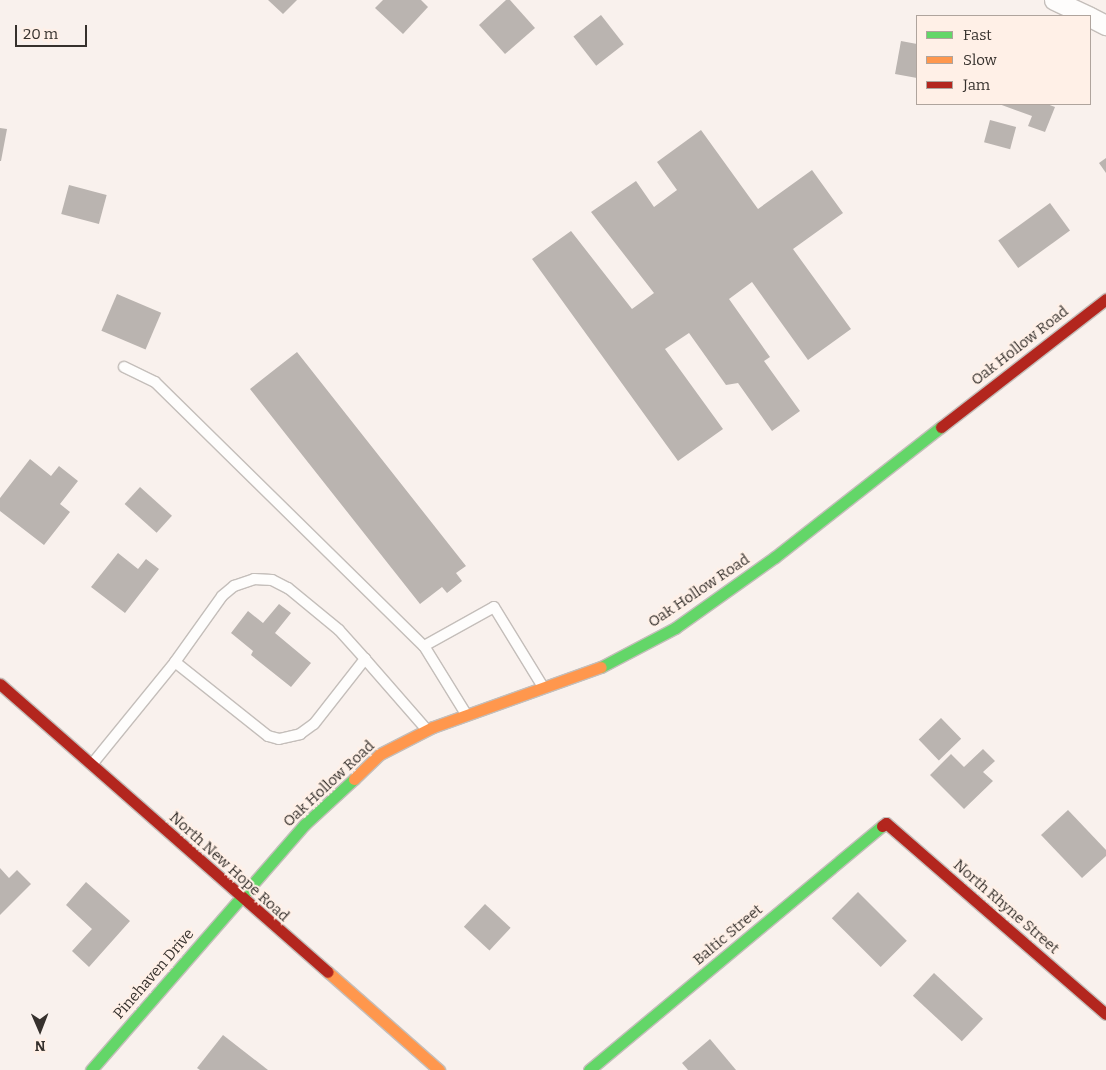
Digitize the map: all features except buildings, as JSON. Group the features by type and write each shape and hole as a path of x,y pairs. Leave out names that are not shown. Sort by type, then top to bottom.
{"street":[{"path":"1054,0 1085,15"},
{"path":"1091,18 1106,25"},
{"name":"Oak Hollow Road","path":"241,898 304,824 380,754 427,730 604,666 675,628 775,557 1106,298"},
{"name":"North New Hope Road","path":"0,684 241,898 439,1070"},
{"name":"North Rhyne Street","path":"886,823 1106,1014"},
{"name":"Baltic Street","path":"589,1070 886,823"},
{"name":"Pinehaven Drive","path":"91,1070 241,898"}],"lane":[{"path":"124,367 154,382 424,646 466,715"},
{"path":"92,765 175,662 222,596 234,586 254,579 272,580 288,588 339,630 427,730"},
{"path":"424,646 494,607 543,688"},
{"path":"175,662 268,736 278,739 300,734 314,724 365,659"}],"traffic: fast":[{"path":"601,667 675,628 775,557 941,427"},
{"path":"91,1070 304,825 354,779"},
{"path":"589,1070 882,826"}],"traffic: slow":[{"path":"354,779 380,754 433,727 601,667"},
{"path":"328,972 439,1070"}],"traffic: jam":[{"path":"941,427 1106,299"},
{"path":"0,684 328,972"},
{"path":"882,826 886,823 1106,1014"}]}
